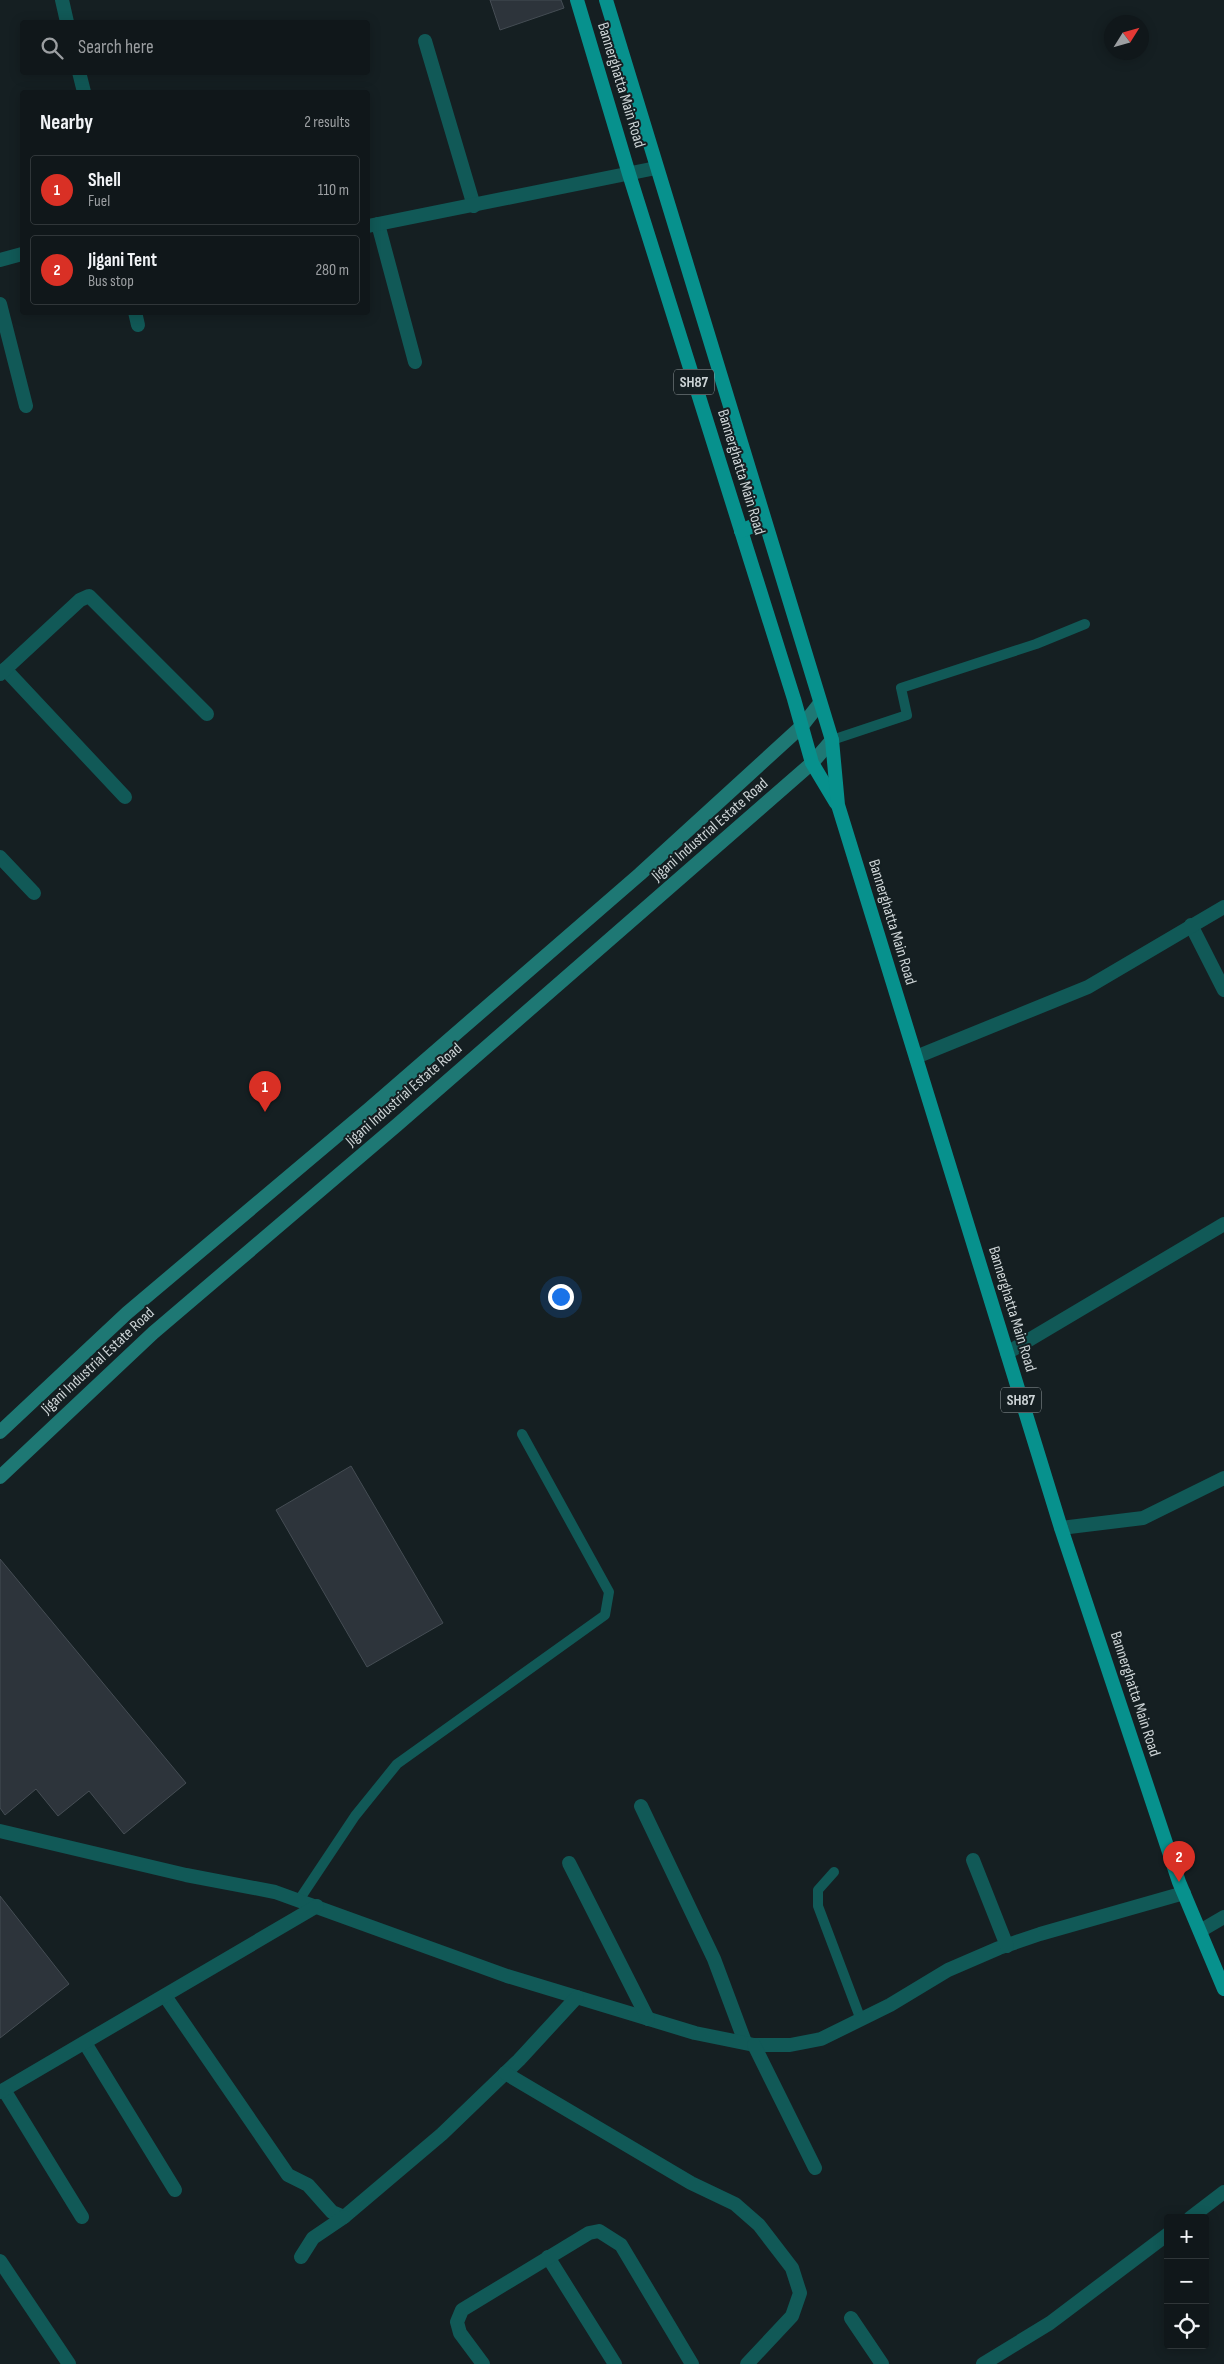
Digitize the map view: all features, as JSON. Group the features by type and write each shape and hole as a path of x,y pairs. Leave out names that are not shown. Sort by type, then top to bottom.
{"main road":[{"name":"Bannerghatta Main Road","path":"577,0 629,174 812,763 838,805"},
{"name":"Bannerghatta Main Road","path":"606,0 832,740 838,805 1006,1352 1061,1528 1184,1893 1224,1989"},
{"path":"741,531 764,521"},
{"name":"Jigani Industrial Estate Road","path":"0,1432 127,1313 369,1110 564,940 802,726 820,703"},
{"name":"Jigani Industrial Estate Road","path":"0,1477 153,1333 397,1125 812,763 832,740"}],"street":[{"path":"62,0 67,20"},
{"path":"425,41 474,206"},
{"path":"80,75 84,90"},
{"path":"416,362 373,225 656,168"},
{"path":"0,260 20,255"},
{"path":"0,304 26,406"},
{"path":"124,797 2,672 80,600 89,596 207,714"},
{"path":"0,857 34,893"},
{"path":"916,1057 1088,987 1224,907"},
{"path":"1191,925 1224,990"},
{"path":"1006,1352 1224,1224"},
{"path":"1061,1528 1143,1518 1224,1478"},
{"path":"640,1806 714,1959 749,2044 815,2168"},
{"path":"0,1831 186,1875 275,1892 507,1976 695,2033 749,2044 790,2045 821,2039 861,2020 948,1970 1007,1946 1040,1934 1184,1893"},
{"path":"973,1860 1007,1946"},
{"path":"569,1863 648,2018"},
{"path":"82,2217 2,2091 317,1906"},
{"path":"1200,1931 1224,1917"},
{"path":"165,1996 288,2175 308,2185 332,2212 344,2217"},
{"path":"301,2257 313,2238 344,2217 442,2134 505,2073 577,1997"},
{"path":"85,2043 175,2190"},
{"path":"505,2073 691,2183 735,2204 759,2225 792,2268 800,2293 792,2316 747,2364"},
{"path":"1195,2214 1224,2192"},
{"path":"483,2364 460,2333 457,2322 462,2310 589,2233 600,2231 609,2235 621,2245 692,2364"},
{"path":"983,2364 1050,2323 1164,2237"},
{"path":"548,2257 615,2364"},
{"path":"0,2261 70,2364"},
{"path":"851,2318 882,2364"}],"lane":[{"path":"832,740 907,715 901,688 1036,644 1085,624"},
{"path":"299,1900 355,1816 397,1764 605,1615 609,1592 522,1434"},
{"path":"834,1872 818,1890 818,1906 861,2020"}],"building":[{"path":"490,0 561,0 564,8 500,30"},
{"path":"351,1466 443,1623 367,1667 276,1510"},
{"path":"0,1559 186,1783 124,1834 89,1791 58,1816 36,1789 5,1815 0,1808"},
{"path":"0,1896 69,1984 0,2038"}],"place":[{"name":"Shell","path":"265,1112"},
{"name":"Jigani Tent","path":"1179,1882"}]}
